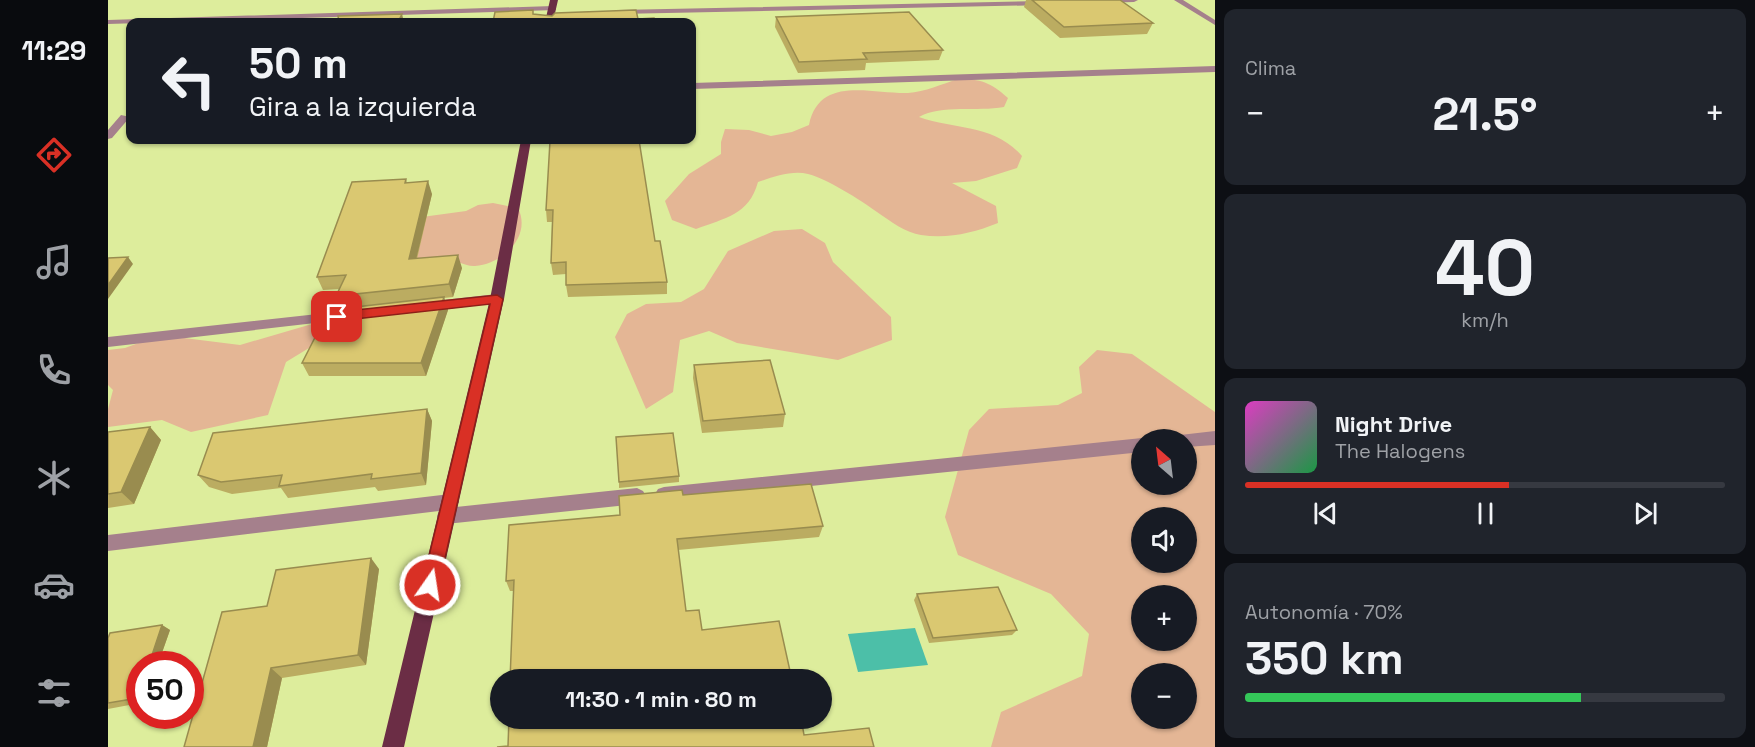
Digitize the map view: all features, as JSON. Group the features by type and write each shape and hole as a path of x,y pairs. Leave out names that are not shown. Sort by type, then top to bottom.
{"main road":[{"path":"393,747 497,299 525,144"}],"street":[{"path":"1088,2 1134,0"},
{"path":"1178,0 1215,23"},
{"path":"609,12 1054,3"},
{"path":"227,18 553,7 563,12"},
{"path":"108,22 126,21"},
{"path":"696,86 1215,69"},
{"path":"108,118 126,117"},
{"path":"108,136 126,119"},
{"path":"414,308 497,299"},
{"path":"108,342 356,315"},
{"path":"1197,440 1215,438"},
{"path":"108,543 1131,446"}],"shaded area":[{"path":"958,79 985,82 996,88 1008,98 1004,107 949,109 919,117 987,133 999,138 1022,156 1017,168 976,181 952,183 996,206 998,223 951,236 915,234 898,226 834,185 808,174 796,173 758,182 749,202 734,214 717,222 696,229 672,220 665,201 689,174 721,154 721,142 725,129 749,130 771,136 792,132 809,125 815,109 823,99 835,93 863,90 908,93"},
{"path":"493,203 518,208 521,218 518,238 505,254 496,260 472,266 448,259 405,257 422,217 466,211 478,205"},
{"path":"802,229 825,243 833,262 891,317 892,340 838,360 737,343 709,331 680,340 673,392 646,409 615,337 627,314 646,304 681,302 704,289 728,251 774,231"},
{"path":"312,324 329,324 332,334 286,362 268,415 191,432 162,420 108,427 108,409 113,390 108,385 108,350 125,348 160,335 240,345"},
{"path":"1097,350 1132,354 1215,412 1215,747 991,747 1001,712 1082,676 1089,634 1051,594 958,555 945,517 969,430 989,409 1058,405 1082,393 1079,367"}],"water":[{"path":"915,628 928,665 858,672 848,634"}],"building":[{"path":"1032,0 1120,0 1153,23 1064,27"},
{"path":"533,10 533,14 552,16 555,13 636,10 638,18 494,18 495,12"},
{"path":"909,12 943,50 863,53 867,59 799,62 776,17"},
{"path":"402,14 400,18 338,18 338,16"},
{"path":"550,144 640,144 655,241 660,241 667,282 566,285 566,262 551,263 553,210 546,210"},
{"path":"406,179 405,183 428,181 409,259 458,255 449,284 336,296 346,275 317,277 352,182"},
{"path":"128,257 108,285 108,258"},
{"path":"444,297 421,363 302,363 329,310"},
{"path":"770,360 785,414 703,421 694,365"},
{"path":"427,409 421,473 371,479 372,474 279,486 282,475 221,482 198,475 213,433"},
{"path":"150,427 121,492 108,494 108,432"},
{"path":"673,433 679,476 619,482 616,437"},
{"path":"811,484 823,526 677,539 686,611 699,610 702,630 779,621 790,669 510,669 514,580 506,581 509,525 620,515 619,496 682,490 683,495"},
{"path":"371,558 358,655 271,668 253,747 184,747 189,729 204,729 204,676 222,612 267,606 276,570"},
{"path":"998,587 1017,630 933,638 917,594"},
{"path":"162,625 153,651 126,651 126,700 108,703 108,638 110,633"},
{"path":"869,728 874,747 497,747 508,746 509,729 803,729 804,735"}],"route":[{"path":"337,317 497,299 430,585"}]}
